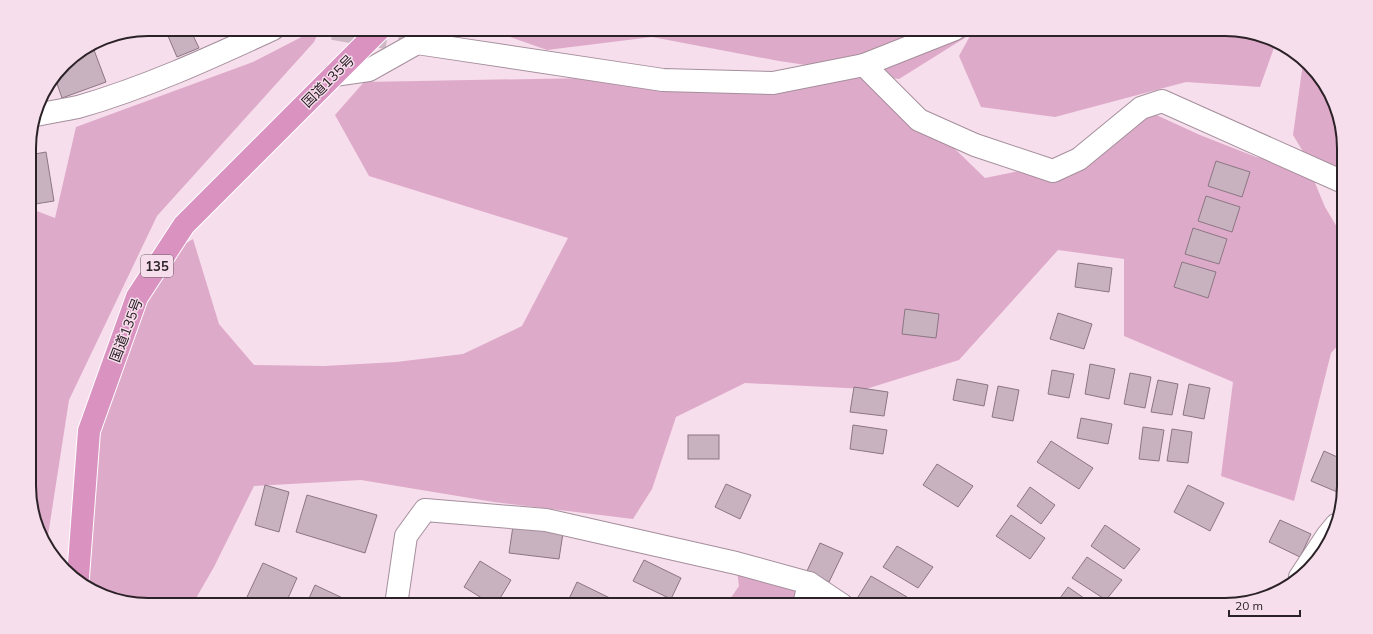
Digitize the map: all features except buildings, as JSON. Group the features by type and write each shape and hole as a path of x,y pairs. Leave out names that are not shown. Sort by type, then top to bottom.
{"highway":[{"name":"国道135号","path":"78,573 89,431 137,297 184,225 373,36"}],"street":[{"path":"42,114 77,107 133,89 231,49 258,36"},
{"path":"334,75 369,70 417,43 663,80 773,83 864,65 937,36"},
{"path":"864,65 919,120 975,146 1053,171 1079,159 1141,108 1162,101 1337,179"},
{"path":"397,598 406,536 425,510 546,520 736,563 809,583 832,598"},
{"path":"806,598 809,583"}],"shaded area":[{"path":"303,36 317,36 314,42 157,216 69,400 48,536 40,515 36,486 36,211 55,218 76,127 253,62"},
{"path":"507,36 968,36 899,79 876,76 985,178 1079,159 1141,108 1200,135 1256,157 1308,166 1325,207 1337,227 1337,347 1331,353 1294,501 1221,476 1233,382 1124,336 1124,259 1058,250 959,360 866,389 745,383 676,417 652,489 633,519 494,502 361,480 254,486 214,567 196,598 141,598 126,596 105,589 80,575 78,573 86,461 163,257 193,239 219,324 254,365 324,366 396,362 463,354 522,326 568,238 369,176 335,115 364,82 860,73 779,61 652,37 547,50"},
{"path":"970,36 1232,36 1247,38 1274,48 1260,87 1186,82 1055,117 981,107 959,56"},
{"path":"1302,68 1314,80 1322,92 1333,119 1336,134 1337,171 1313,168 1293,135"},
{"path":"736,563 809,583 804,598 731,598 739,586"}],"tunnel":[{"path":"375,36 417,43"}]}
